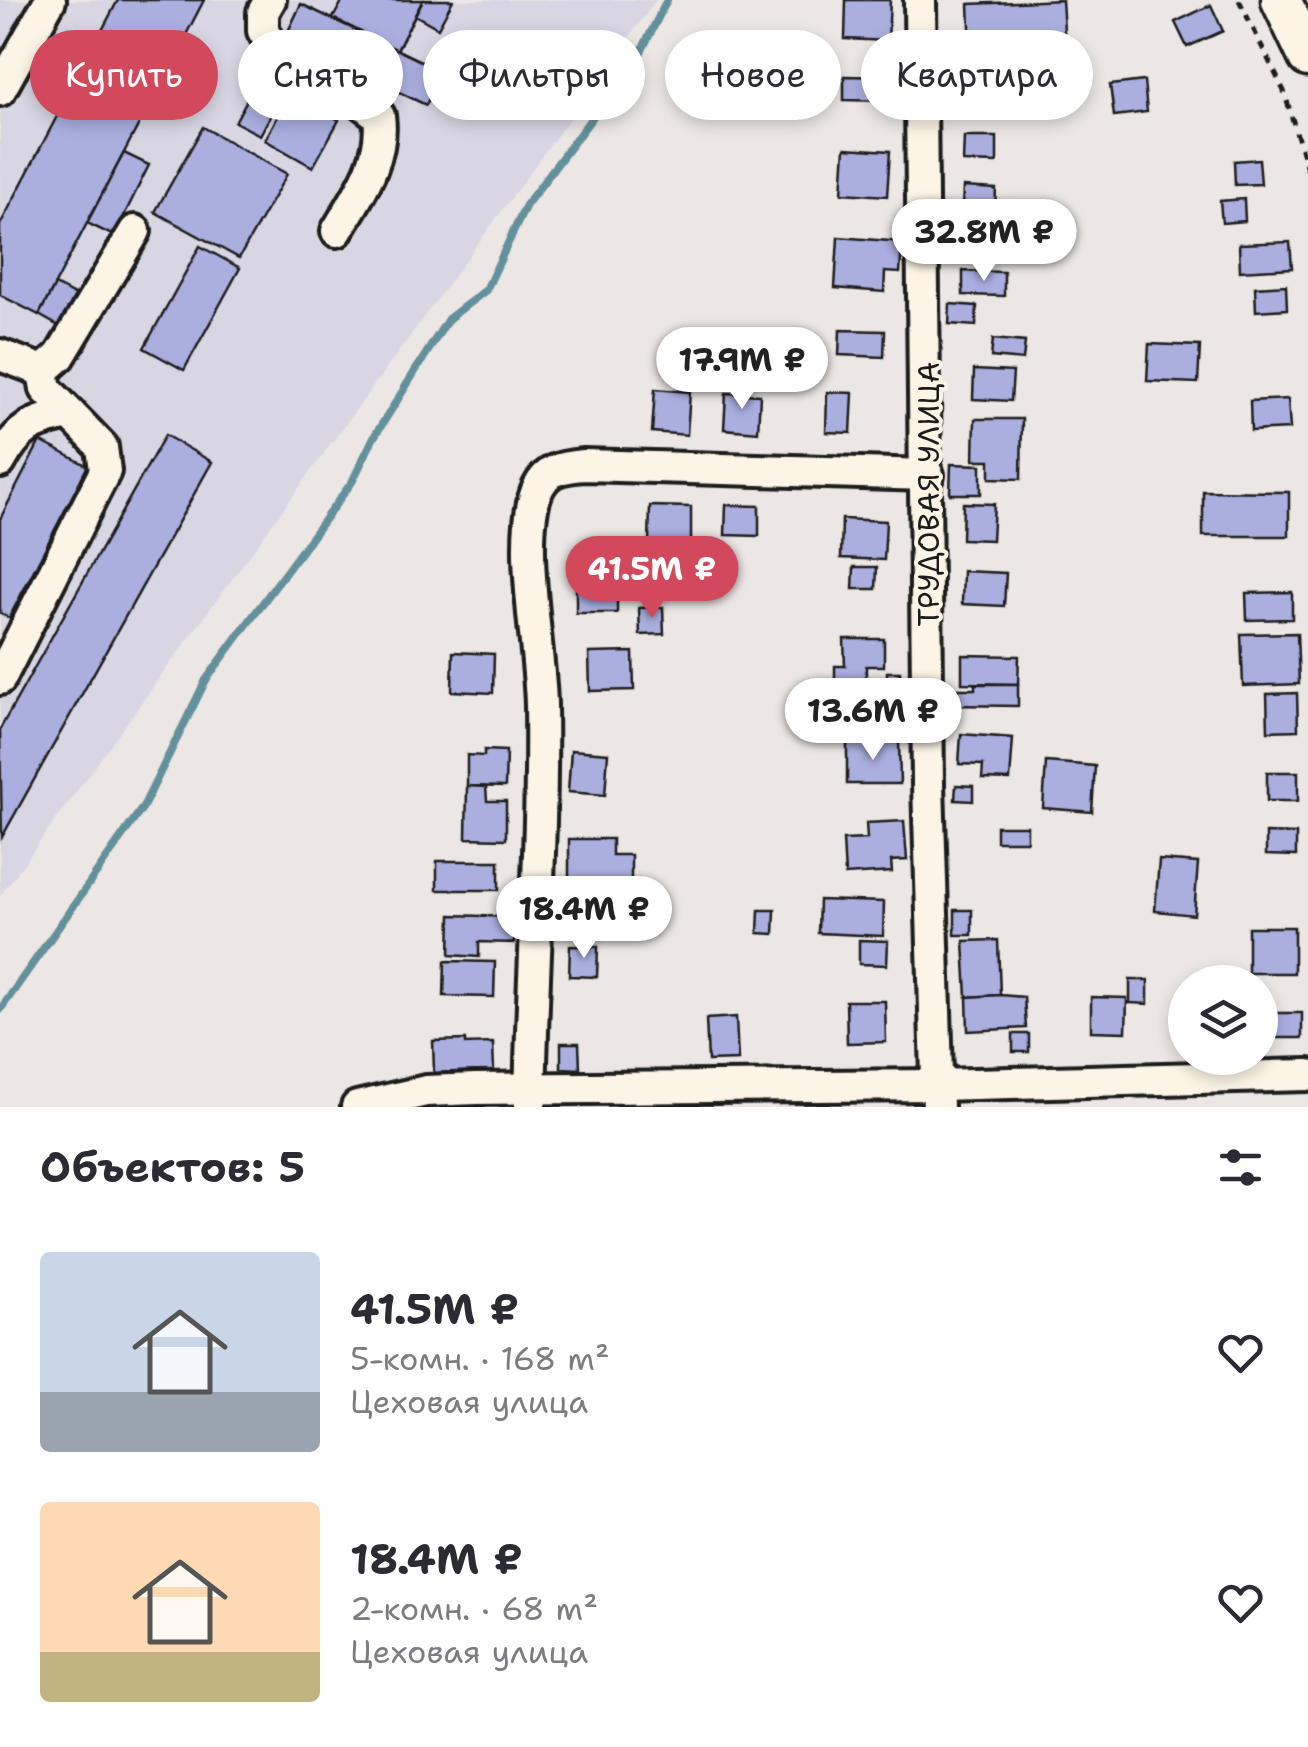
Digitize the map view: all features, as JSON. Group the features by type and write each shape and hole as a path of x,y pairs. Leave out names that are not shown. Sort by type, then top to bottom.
{"main road":[{"path":"1281,0 1308,57"}],"street":[{"path":"0,90 50,0"},
{"path":"270,0 263,12 264,31 271,44 304,59 378,116 382,137 369,176 338,231"},
{"name":"ТРУДОВАЯ УЛИЦА","path":"920,0 928,475 928,784 938,1096"},
{"path":"43,371 72,339 134,231"},
{"path":"0,355 43,371"},
{"path":"0,679 106,471 102,448 46,389 43,371"},
{"path":"0,462 13,436 33,421 70,414"},
{"path":"531,1098 541,703 531,514 542,481 556,468 584,465 928,475"},
{"path":"357,1107 426,1091 531,1098 938,1096 1308,1075"}],"path":[{"path":"1239,0 1284,91 1308,172"}],"shaded area":[{"path":"0,0 656,0 634,30 423,30 423,120 568,120 0,896"}],"building":[{"path":"118,0 204,0 188,30 102,30"},
{"path":"343,0 423,0 403,38 403,30 357,30 333,18"},
{"path":"423,0 453,0 438,28 415,15"},
{"path":"846,0 890,0 889,30 861,30 861,40 845,39"},
{"path":"1062,0 1064,30 970,30 969,4"},
{"path":"301,4 356,30 289,30"},
{"path":"1211,5 1223,31 1187,47 1175,22"},
{"path":"403,52 423,62 423,104 403,94"},
{"path":"844,76 861,76 861,100 844,100"},
{"path":"1144,81 1147,112 1114,116 1110,85"},
{"path":"238,116 238,120 268,120 260,135 235,122"},
{"path":"55,120 141,120 39,315 0,295 0,225"},
{"path":"276,120 339,120 313,167 265,140"},
{"path":"203,127 287,174 239,258 155,212"},
{"path":"964,137 997,137 997,163 963,162"},
{"path":"845,148 890,151 887,196 842,193"},
{"path":"124,153 149,165 114,236 87,223"},
{"path":"1259,159 1261,184 1235,185 1234,161"},
{"path":"963,187 996,189 995,210 962,208"},
{"path":"1244,199 1245,221 1222,223 1220,201"},
{"path":"838,237 902,242 900,273 885,272 884,292 835,288"},
{"path":"1290,242 1292,268 1240,271 1239,244"},
{"path":"200,246 240,268 184,370 144,348"},
{"path":"963,271 1004,272 1004,296 963,295"},
{"path":"55,285 80,298 64,329 39,315"},
{"path":"1286,285 1287,309 1256,311 1255,287"},
{"path":"950,304 977,306 976,326 949,324"},
{"path":"840,330 885,331 884,357 839,355"},
{"path":"993,339 1025,342 1023,360 991,357"},
{"path":"1149,344 1200,346 1198,383 1147,381"},
{"path":"974,370 1013,372 1011,401 973,399"},
{"path":"655,389 690,392 687,435 652,432"},
{"path":"827,392 853,393 851,433 826,432"},
{"path":"726,393 760,395 758,432 724,429"},
{"path":"1288,399 1290,429 1251,431 1250,401"},
{"path":"975,419 1022,419 1021,479 990,478 990,460 974,460"},
{"path":"165,435 212,462 2,837 0,729"},
{"path":"40,441 88,466 9,618 0,613 0,519"},
{"path":"951,464 981,465 981,494 950,494"},
{"path":"1203,491 1289,492 1289,536 1203,536"},
{"path":"963,503 994,504 992,540 962,539"},
{"path":"726,505 759,506 759,536 725,535"},
{"path":"650,506 691,507 691,544 649,543"},
{"path":"842,519 886,521 884,560 841,558"},
{"path":"703,545 721,545 721,569 704,569"},
{"path":"854,567 877,567 876,589 853,589"},
{"path":"963,571 1006,573 1004,606 962,604"},
{"path":"576,579 617,579 617,613 576,613"},
{"path":"1292,592 1292,619 1247,620 1246,593"},
{"path":"663,607 664,634 640,635 639,608"},
{"path":"1297,633 1299,684 1243,686 1241,634"},
{"path":"844,639 884,639 884,666 866,666 866,680 835,681 835,666 845,666"},
{"path":"453,652 494,654 493,693 452,691"},
{"path":"633,652 634,690 590,691 589,653"},
{"path":"962,655 1019,656 1018,684 962,683"},
{"path":"887,672 900,672 901,708 840,709 839,685 887,684"},
{"path":"975,684 1018,684 1018,706 949,705 949,689 975,689"},
{"path":"1297,693 1298,730 1268,731 1267,694"},
{"path":"961,734 1013,738 1010,780 982,779 983,765 959,764"},
{"path":"847,741 899,741 900,784 847,784"},
{"path":"484,750 506,751 505,787 467,786 467,755 484,756"},
{"path":"571,750 608,753 605,795 568,792"},
{"path":"1046,762 1095,766 1092,812 1043,808"},
{"path":"1267,772 1298,772 1298,801 1267,801"},
{"path":"956,785 973,786 973,801 955,800"},
{"path":"467,786 486,787 487,801 506,801 506,839 466,838"},
{"path":"904,821 907,860 891,861 892,872 845,875 843,840 867,839 866,823"},
{"path":"996,826 1027,826 1027,841 996,841"},
{"path":"1266,833 1296,834 1296,856 1266,855"},
{"path":"569,839 612,839 612,855 631,855 631,890 569,890"},
{"path":"1159,860 1198,863 1194,915 1155,911"},
{"path":"437,861 499,861 499,890 437,890"},
{"path":"819,900 884,902 883,936 818,933"},
{"path":"759,910 775,910 774,934 758,933"},
{"path":"955,910 972,910 972,935 955,935"},
{"path":"451,915 515,917 514,943 479,942 479,957 450,955"},
{"path":"1248,927 1294,927 1294,973 1278,973 1278,965 1248,965"},
{"path":"859,940 888,941 887,965 859,964"},
{"path":"998,940 1000,995 967,997 964,941"},
{"path":"570,946 598,947 597,977 569,976"},
{"path":"445,961 495,962 494,997 444,996"},
{"path":"1130,980 1148,980 1148,1004 1130,1003"},
{"path":"967,997 1024,997 1026,1028 968,1031"},
{"path":"1091,997 1127,998 1126,1032 1091,1031"},
{"path":"846,1001 885,1001 886,1042 847,1043"},
{"path":"1278,1013 1302,1013 1302,1038 1278,1038"},
{"path":"736,1017 738,1060 708,1061 706,1019"},
{"path":"1013,1034 1029,1034 1029,1052 1013,1052"},
{"path":"465,1040 465,1044 493,1043 494,1071 434,1073 433,1041"},
{"path":"561,1043 579,1043 580,1069 561,1068"},
{"path":"637,1101 699,1102 699,1107 637,1107"}],"waterway":[{"path":"0,1010 143,807 206,680 352,482 374,437 448,319 486,290 526,205 640,54 667,0"}]}
